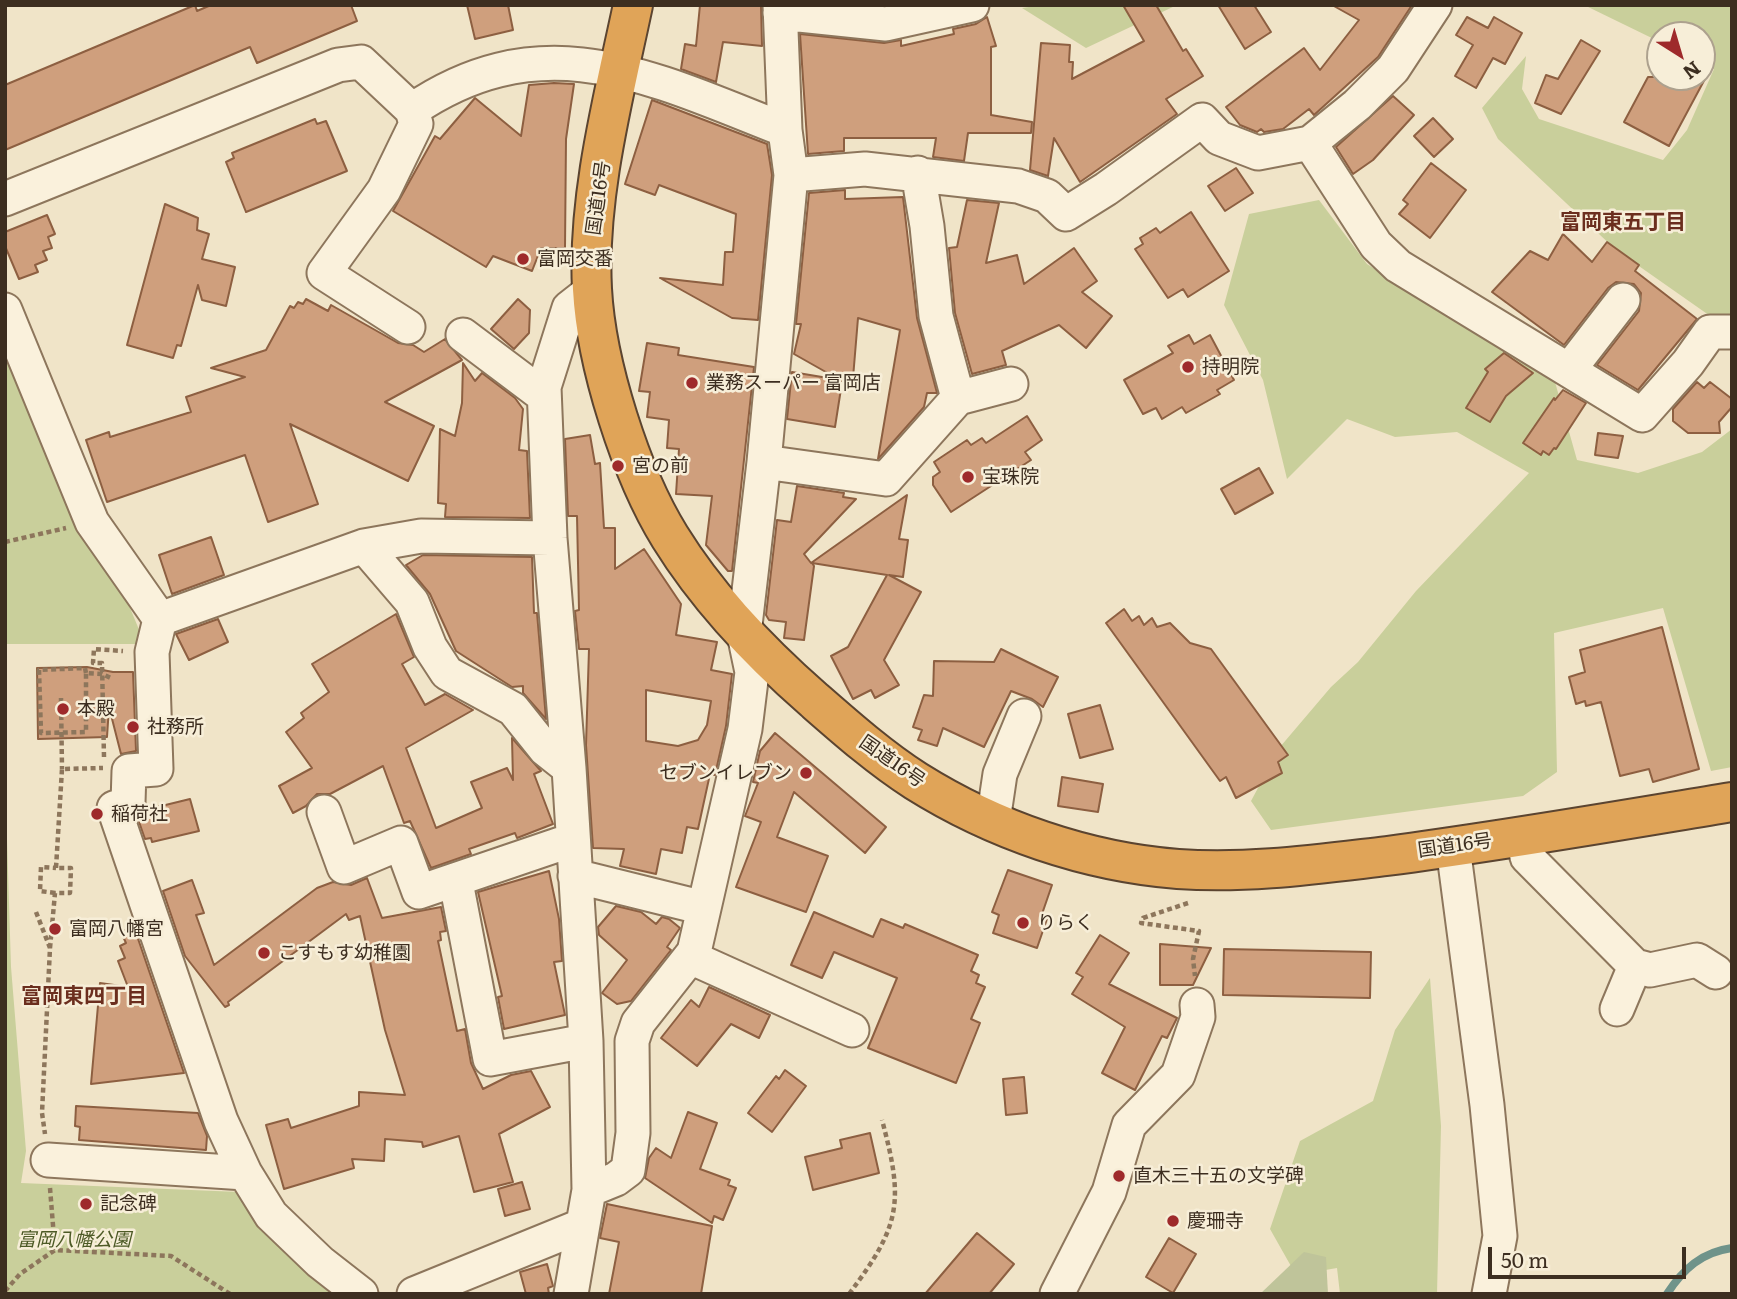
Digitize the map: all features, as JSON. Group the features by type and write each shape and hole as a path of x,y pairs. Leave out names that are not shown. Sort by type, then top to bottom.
{"highway":[{"name":"国道16号","path":"633,5 593,220 592,290 611,391 641,482 669,536 711,597 744,634 799,688 916,781 993,821 1067,849 1126,863 1180,869 1242,871 1297,867 1453,847 1732,802"}],"street":[{"path":"589,1191 616,1179 628,1170 634,1133 632,1041 638,1023 694,952 745,729 752,672 744,634 792,175 785,130 780,9 886,24 972,5"},
{"path":"792,175 865,170 918,173 1018,187 1047,196 1066,214 1106,189 1202,120 1219,138 1258,153 1310,143 1357,105 1393,69 1434,5"},
{"path":"5,199 338,65 360,62 412,110 416,124 384,190 324,273 408,327"},
{"path":"412,110 454,84 528,66 574,64 619,69 642,75 785,130"},
{"path":"1310,143 1376,245 1398,266 1642,415 1688,363 1710,332 1732,332"},
{"path":"918,173 928,226 936,316 958,398"},
{"path":"571,1294 589,1191 586,1041 569,768 550,538 544,387 569,309 592,290"},
{"path":"1569,370 1623,300"},
{"path":"5,310 92,522 160,620 152,652 156,769 129,771 128,803 114,808 221,1121 245,1173 271,1215 320,1262 362,1294"},
{"path":"463,335 544,396"},
{"path":"764,462 886,479 958,398 1011,384"},
{"path":"160,620 364,546 421,536 550,538"},
{"path":"364,546 412,603 430,647 447,673 513,709 545,749 569,768"},
{"path":"993,821 1000,774 1024,716"},
{"path":"324,812 344,867 401,843 419,892 572,840"},
{"path":"1523,836 1527,857 1635,966 1650,970 1697,960 1716,972"},
{"path":"1453,847 1500,1236 1489,1294"},
{"path":"575,876 704,908"},
{"path":"456,881 490,1059 586,1041"},
{"path":"690,957 852,1030"},
{"path":"1617,1009 1635,966"},
{"path":"1057,1294 1109,1192 1129,1125 1178,1075 1198,1017 1198,1005"},
{"path":"48,1160 245,1173"},
{"path":"414,1294 472,1283 581,1226"}],"path":[{"path":"5,542 92,522"},
{"path":"62,769 104,768 102,663 93,663 94,649"},
{"path":"85,668 86,673 86,732 41,733 39,670 85,668"},
{"path":"86,673 102,674 113,679"},
{"path":"56,868 62,769 61,698"},
{"path":"41,867 71,868 70,893 55,893 40,891 41,867"},
{"path":"42,1113 55,893"},
{"path":"1198,1005 1194,959 1199,931 1141,923 1143,918 1200,899"},
{"path":"36,912 50,948"},
{"path":"849,1294 867,1270 895,1211 898,1188 882,1120"},
{"path":"5,1291 20,1274 55,1250 171,1256 230,1294"}],"green space":[{"path":"1042,5 1177,5 1086,48 1022,8"},
{"path":"1584,5 1732,5 1732,342 1713,318 1616,250 1498,139 1482,108 1526,56 1522,89 1539,119 1663,160 1687,130 1704,91 1716,91 1716,21 1646,21 1646,35"},
{"path":"1319,200 1367,264 1555,382 1577,460 1638,473 1702,452 1732,429 1732,767 1711,771 1663,608 1554,633 1557,772 1523,796 1271,830 1251,801 1280,747 1331,687 1358,662 1416,591 1529,473 1457,432 1395,437 1347,419 1287,479 1263,380 1224,305 1249,214"},
{"path":"5,355 92,540 118,579 145,644 6,644 5,704"},
{"name":"富岡八幡公園","path":"5,775 11,967 26,1151 21,1183 264,1193 339,1294 5,1294"},
{"path":"1430,978 1441,1126 1437,1294 1340,1294 1337,1268 1296,1275 1270,1229 1300,1141 1373,1101 1395,1030"},
{"path":"1304,1252 1326,1257 1328,1294 1260,1294"}],"building":[{"path":"195,5 197,11 211,5 351,5 357,21 257,63 250,47 5,150 5,85"},
{"path":"467,5 508,5 513,30 475,39"},
{"path":"700,5 761,5 762,46 723,42 716,82 681,69 685,44 696,46"},
{"path":"1123,5 1156,5 1183,51 1186,49 1203,76 1166,99 1177,114 1080,182 1054,138 1048,176 1030,170 1041,43 1070,45 1072,79 1144,41"},
{"path":"1218,5 1254,5 1271,32 1245,49"},
{"path":"1332,5 1412,5 1378,57 1314,115 1309,109 1283,129 1264,132 1240,125 1226,107 1304,48 1320,70 1359,20"},
{"path":"987,17 996,46 991,47 991,115 1032,122 1031,133 968,133 964,161 933,157 936,138 844,138 844,151 808,154 800,34 884,43 901,40 901,46 954,34 953,29 976,24"},
{"path":"1467,17 1488,28 1494,17 1522,33 1505,64 1493,58 1476,88 1455,76 1473,45 1456,35"},
{"path":"1581,40 1600,51 1561,114 1535,103 1546,75 1558,79"},
{"path":"1646,81 1646,91 1698,91 1669,146 1624,122"},
{"path":"574,84 566,139 565,248 541,248 532,271 493,256 486,267 393,211 435,136 440,139 475,98 521,136 529,85"},
{"path":"1393,96 1414,115 1373,160 1353,174 1336,147"},
{"path":"652,100 767,144 772,175 758,320 732,318 660,278 723,285 725,252 733,252 736,214 659,185 655,195 625,184"},
{"path":"1433,118 1453,139 1434,157 1414,136"},
{"path":"315,119 317,124 326,121 347,171 246,212 226,162 234,158 232,153"},
{"path":"1431,163 1466,190 1430,238 1399,214 1408,204 1403,200"},
{"path":"1236,168 1253,193 1225,211 1208,186"},
{"path":"845,190 845,199 903,197 917,318 937,393 927,393 924,407 878,459 900,330 858,318 853,378 843,376 835,427 787,419 792,372 840,380 794,354 801,324 796,324 809,193"},
{"path":"967,200 999,203 986,263 1017,255 1024,284 1074,248 1097,281 1082,292 1112,316 1086,348 1059,325 1002,351 1006,365 972,374 955,313 949,248 957,247"},
{"path":"165,204 198,218 197,230 209,234 202,259 235,267 226,306 202,300 198,285 181,346 177,345 173,358 127,345"},
{"path":"1191,212 1229,271 1188,297 1183,289 1168,298 1135,249 1143,244 1140,238 1156,228 1160,233"},
{"path":"47,215 55,234 48,237 52,248 43,251 47,260 35,265 38,272 19,279 5,246 5,232"},
{"path":"1563,234 1592,262 1607,242 1639,265 1635,271 1697,319 1638,390 1597,365 1639,311 1641,293 1634,284 1616,282 1608,288 1564,345 1492,292 1530,251 1548,260"},
{"path":"306,299 328,311 331,305 398,343 413,345 424,352 445,339 462,360 385,402 434,426 408,481 290,424 318,504 268,522 245,455 107,502 86,440 109,432 110,437 191,412 186,397 245,377 211,368 266,350 290,306 294,308 298,302 303,304"},
{"path":"518,299 530,310 529,333 514,349 491,329"},
{"name":"持明院","path":"1189,335 1194,344 1210,335 1234,380 1217,390 1220,394 1186,413 1182,407 1162,419 1156,408 1143,414 1124,380 1173,353 1168,346"},
{"path":"647,343 679,348 678,355 754,367 732,571 728,571 706,545 712,496 676,494 679,449 667,448 669,420 647,417 650,392 639,391"},
{"path":"1504,353 1533,373 1506,396 1490,422 1466,408 1488,372 1485,369"},
{"path":"463,363 475,381 482,373 515,398 523,409 519,450 527,451 530,518 445,517 446,504 438,503 440,429 455,436 462,403"},
{"path":"1697,382 1704,388 1710,382 1732,399 1732,407 1719,422 1720,433 1688,433 1673,421 1673,409"},
{"path":"1563,390 1586,403 1556,449 1549,455 1543,451 1541,455 1523,443 1554,398 1555,400"},
{"name":"宝珠院","path":"1027,416 1042,440 1025,452 1031,460 951,512 933,485 933,477 940,472 934,462 967,440 971,445 982,438 986,443"},
{"path":"1598,433 1623,436 1618,458 1595,455"},
{"path":"590,435 595,464 600,463 604,528 615,528 615,569 644,549 681,604 676,635 717,642 711,670 732,674 726,726 715,775 710,774 698,829 687,827 682,853 661,849 656,874 620,866 624,849 593,848 586,745 589,649 579,649 575,611 579,610 577,516 568,516 565,439","holes":["646,690 711,701 707,725 698,740 678,746 646,741"]},
{"path":"1259,468 1273,493 1235,514 1221,489"},
{"path":"797,486 844,493 843,497 856,499 804,554 811,563 907,495 899,539 908,540 903,577 889,575 921,592 884,660 899,685 875,698 871,690 853,699 831,656 848,647 887,575 812,563 814,566 804,640 784,638 786,622 769,620 766,615 777,520 791,522"},
{"path":"211,537 224,575 172,594 159,555"},
{"path":"423,555 532,557 534,613 537,613 546,719 523,693 523,686 512,687 456,651 430,594 406,565"},
{"path":"1124,609 1132,621 1139,616 1144,625 1152,618 1157,627 1170,623 1190,643 1211,649 1288,755 1278,762 1282,773 1236,798 1226,777 1220,781 1106,623"},
{"path":"396,614 414,657 402,664 425,705 445,694 473,710 406,748 436,828 482,808 471,782 507,768 513,780 512,738 541,771 534,774 553,824 517,838 515,833 469,849 471,854 431,868 410,821 404,823 383,766 330,794 317,794 306,806 293,813 279,786 312,768 286,732 304,718 301,713 329,692 312,664"},
{"path":"218,619 228,642 189,660 176,634"},
{"path":"1662,627 1699,769 1653,782 1649,769 1620,776 1601,702 1586,706 1585,701 1576,704 1569,677 1585,672 1580,650"},
{"path":"1001,649 1058,677 1043,707 1032,699 1011,691 984,747 943,728 937,746 918,740 922,730 913,727 924,695 933,696 934,661 994,662"},
{"path":"87,667 113,672 133,672 136,751 121,754 109,707 107,737 38,739 37,668"},
{"path":"1100,705 1113,749 1080,758 1068,714"},
{"path":"775,733 886,827 865,853 794,792 777,837 828,856 806,912 736,887 761,822 745,816 758,783 753,782 760,751"},
{"path":"1062,777 1103,784 1098,812 1058,806"},
{"path":"190,799 199,831 152,842 151,838 145,839 138,819 145,810"},
{"path":"1008,870 1052,885 1042,914 1048,916 1037,948 993,933 999,915 992,912"},
{"path":"549,871 559,919 562,961 554,962 565,1015 504,1029 498,997 502,996 478,892"},
{"path":"367,878 382,918 441,907 446,931 440,932 441,940 438,941 457,1031 465,1029 471,1063 483,1089 511,1075 531,1071 550,1107 499,1134 513,1182 474,1192 459,1136 423,1147 422,1142 385,1139 384,1161 352,1159 354,1168 284,1189 266,1125 288,1119 291,1128 359,1106 359,1092 405,1095 385,1030 360,916 349,920 346,914 228,1002 229,1005 225,1007 185,956 163,891 192,880 204,913 196,915 214,965 317,888 333,882 351,885"},
{"path":"616,906 641,912 656,924 662,917 669,919 680,928 667,947 671,950 631,1001 617,1004 602,993 627,960 599,935 598,927"},
{"path":"814,912 873,937 881,919 903,928 905,924 978,955 971,971 979,975 976,983 985,987 971,1019 980,1023 956,1083 868,1048 897,978 834,952 822,978 791,965"},
{"path":"134,927 184,1073 91,1084 100,983 128,987 118,961 125,958 120,946 126,943 121,932"},
{"path":"1100,935 1129,953 1109,984 1177,1018 1167,1038 1162,1036 1135,1090 1102,1073 1125,1027 1072,994 1083,977 1076,973"},
{"path":"1160,944 1211,948 1193,985 1160,985"},
{"path":"1224,949 1371,952 1370,998 1223,995"},
{"path":"709,987 770,1015 759,1038 731,1024 697,1066 661,1038 691,1000 699,1007"},
{"path":"785,1070 806,1086 772,1132 748,1113 776,1076 779,1079"},
{"path":"1024,1077 1027,1113 1006,1115 1003,1079"},
{"path":"76,1106 198,1113 207,1136 206,1150 79,1140 80,1127 75,1126"},
{"path":"688,1112 717,1123 700,1169 730,1180 728,1185 736,1188 723,1220 714,1216 712,1223 645,1178 649,1158 656,1148 671,1158"},
{"path":"870,1133 879,1173 813,1190 805,1157 842,1148 840,1140"},
{"path":"522,1182 530,1209 505,1216 498,1189"},
{"path":"607,1204 712,1226 701,1294 609,1294 619,1242 600,1238"},
{"path":"977,1233 1014,1264 989,1294 925,1294"},
{"path":"1169,1238 1196,1254 1173,1293 1146,1277"},
{"path":"547,1264 553,1286 548,1288 549,1294 526,1294 520,1272"}],"waterway":[{"path":"1667,1294 1694,1263 1711,1253 1732,1248"}],"place":[{"name":"富岡交番","path":"523,259"},
{"name":"持明院","path":"1188,367"},
{"name":"業務スーパー 富岡店","path":"692,383"},
{"name":"宮の前","path":"618,466"},
{"name":"宝珠院","path":"968,477"},
{"name":"本殿","path":"63,709"},
{"name":"社務所","path":"133,727"},
{"name":"セブンイレブン","path":"806,773"},
{"name":"稲荷社","path":"97,814"},
{"name":"りらく","path":"1023,923"},
{"name":"富岡八幡宮","path":"55,929"},
{"name":"こすもす幼稚園","path":"264,953"},
{"name":"直木三十五の文学碑","path":"1119,1176"},
{"name":"記念碑","path":"86,1204"},
{"name":"慶珊寺","path":"1173,1221"}],"district":[{"name":"富岡東五丁目","path":"1623,223"},
{"name":"富岡東四丁目","path":"84,997"}]}
